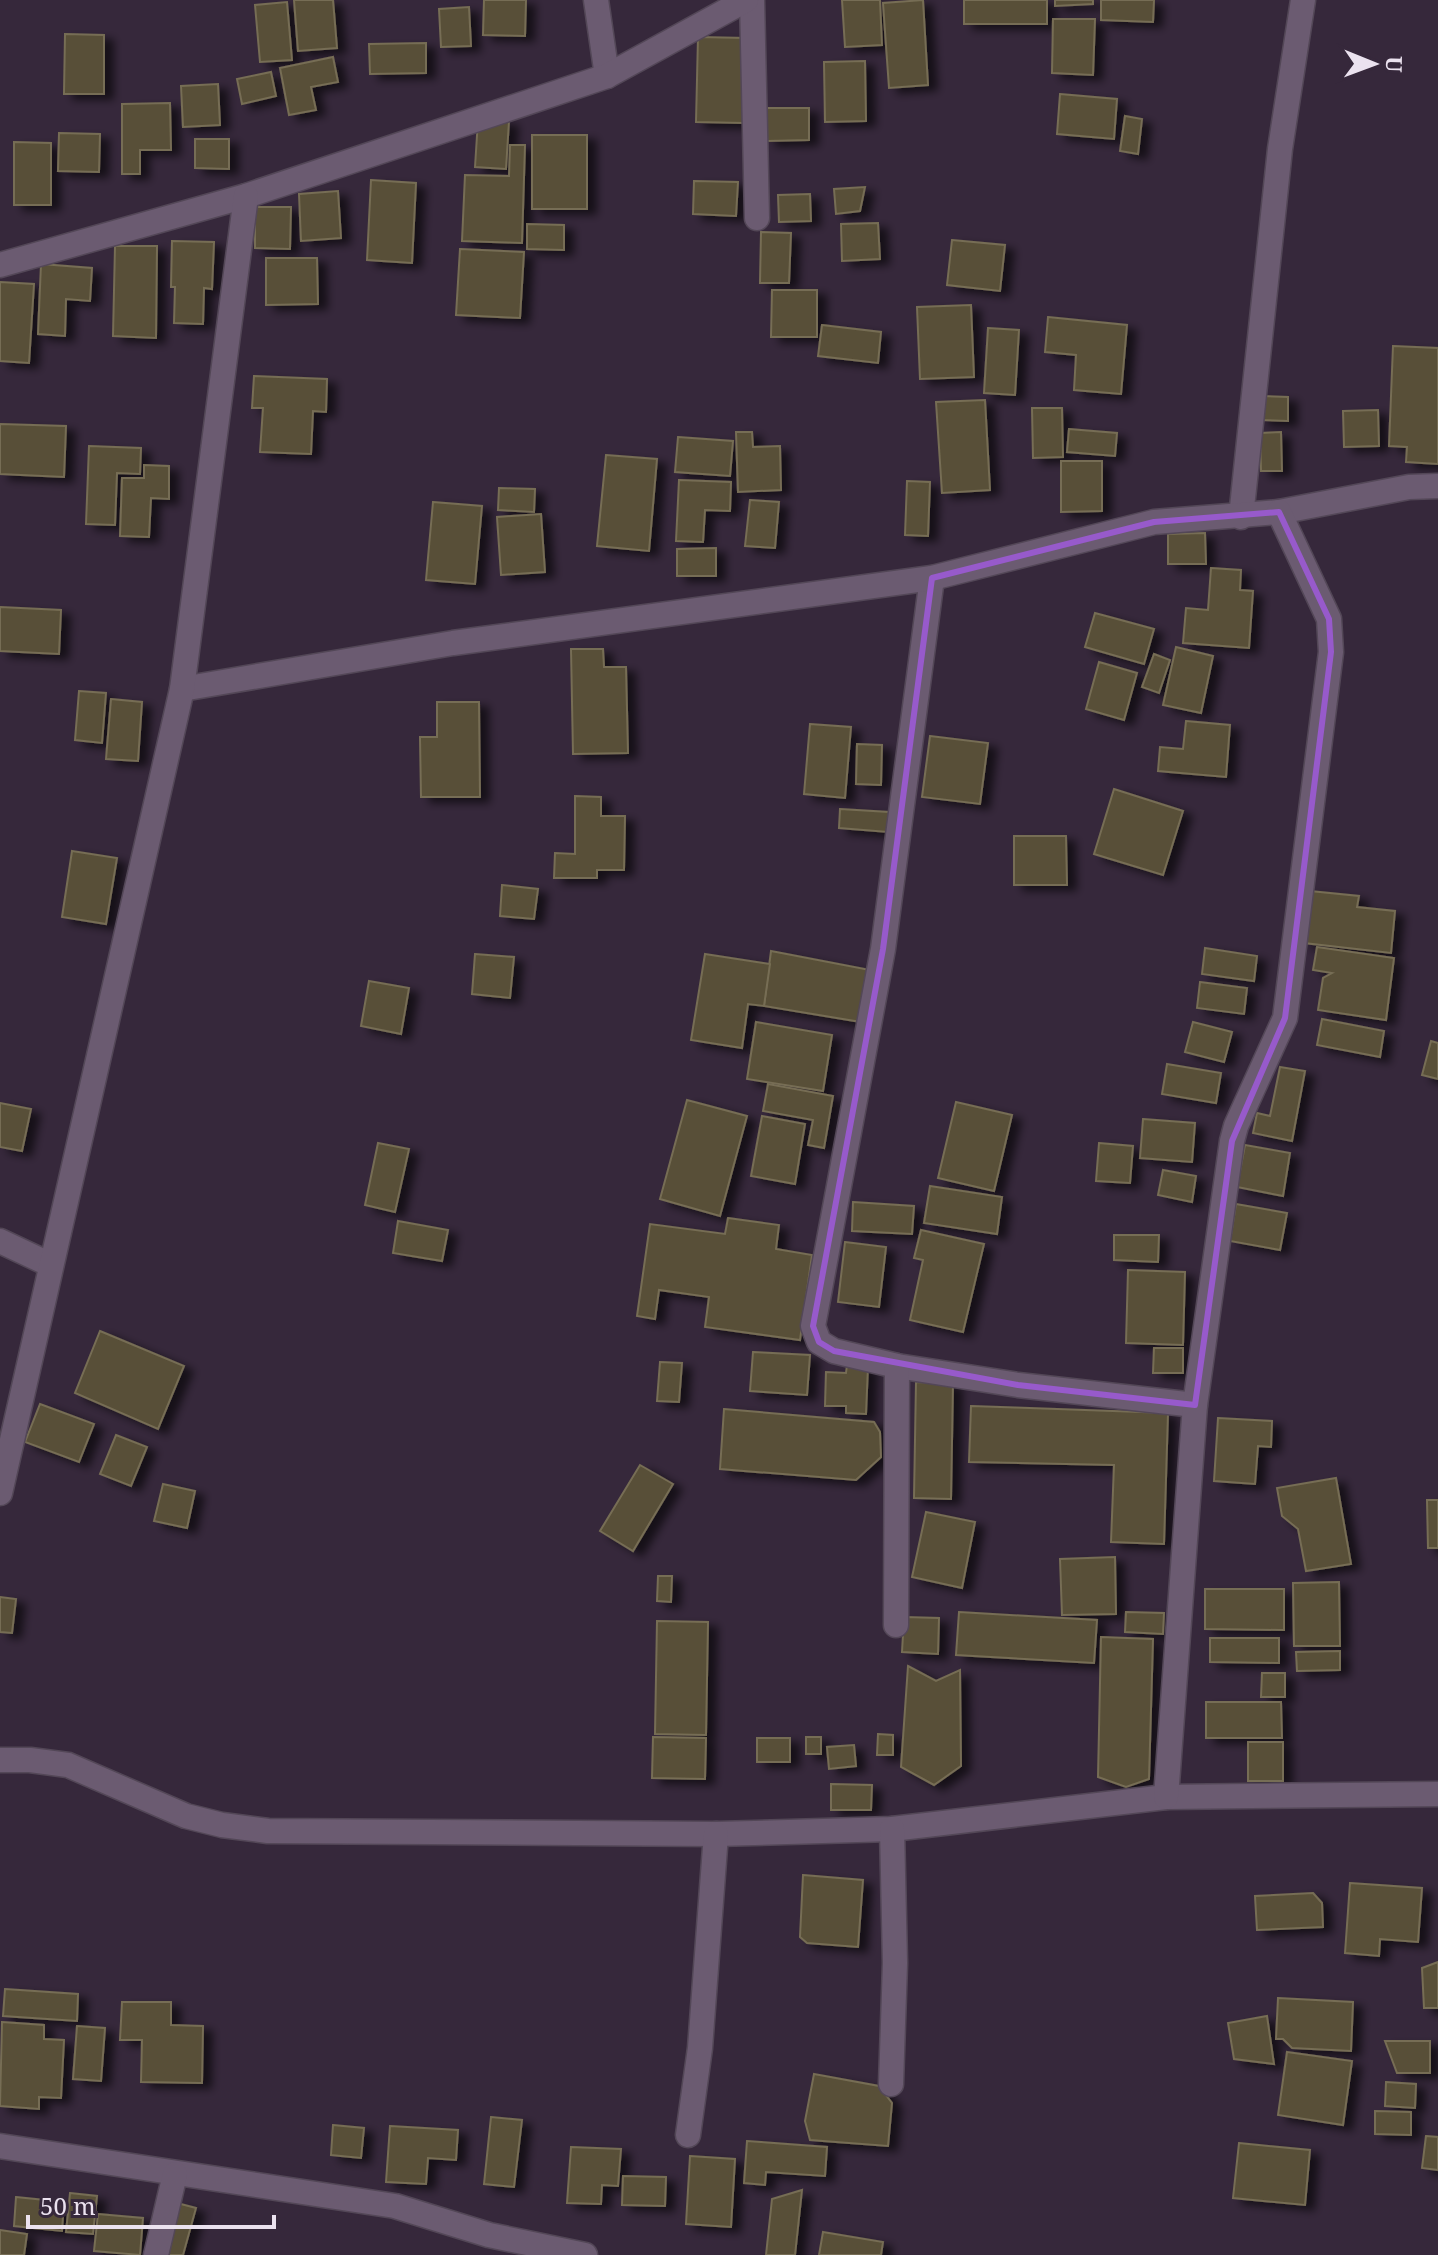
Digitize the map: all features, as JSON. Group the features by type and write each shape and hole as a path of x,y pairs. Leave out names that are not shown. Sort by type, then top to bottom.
{"street":[{"path":"596,0 607,76"},
{"path":"0,265 246,196 607,76 746,0"},
{"path":"752,0 757,218"},
{"path":"1241,517 1280,149 1303,0"},
{"path":"0,1493 182,689 246,196"},
{"path":"182,689 453,643 932,578 1154,522 1241,517 1409,487 1438,486"},
{"path":"1166,1797 1195,1405 1232,1141 1285,1018 1331,652 1329,619 1279,512"},
{"path":"932,578 883,949 813,1326 819,1342 834,1351 897,1366 1018,1385 1195,1405"},
{"path":"0,1241 51,1265"},
{"path":"896,1625 897,1366"},
{"path":"0,1760 68,1765 186,1816 268,1831 716,1834 892,1829 1166,1797 1438,1794"},
{"path":"891,2084 895,1963 892,1829"},
{"path":"688,2135 700,2048 716,1834"},
{"path":"0,2146 395,2206 486,2245 585,2255"},
{"path":"156,2255 175,2174"}],"highlighted area":[{"path":"1279,512 1329,619 1331,652 1285,1018 1232,1141 1195,1405 1018,1385 834,1351 819,1342 813,1326 883,949 932,578 1154,522"}],"building":[{"path":"294,0 333,0 337,48 298,51"},
{"path":"484,0 526,0 525,36 483,35"},
{"path":"842,0 880,0 882,45 845,47"},
{"path":"923,0 928,85 889,88 883,3"},
{"path":"964,0 1047,0 1047,24 964,24"},
{"path":"1055,0 1093,0 1093,4 1055,6"},
{"path":"1101,0 1154,0 1153,22 1101,20"},
{"path":"287,2 292,60 260,62 255,5"},
{"path":"469,7 471,46 441,47 439,9"},
{"path":"1053,19 1095,19 1093,75 1052,73"},
{"path":"65,34 104,35 104,94 64,94"},
{"path":"698,37 746,38 744,123 696,122"},
{"path":"426,43 426,73 370,74 369,44"},
{"path":"333,57 338,82 311,87 316,110 289,115 280,68"},
{"path":"865,61 866,121 825,122 824,62"},
{"path":"271,72 276,96 242,104 237,79"},
{"path":"218,84 220,125 183,127 181,86"},
{"path":"1060,94 1117,99 1114,139 1057,134"},
{"path":"170,103 171,150 140,150 140,174 122,174 122,104"},
{"path":"766,108 809,108 809,140 767,141"},
{"path":"1125,116 1142,119 1138,154 1120,151"},
{"path":"478,120 509,121 506,169 475,167"},
{"path":"59,133 100,134 99,172 58,171"},
{"path":"532,135 587,135 587,209 532,209"},
{"path":"195,139 229,139 229,169 195,168"},
{"path":"14,142 51,143 51,205 14,205"},
{"path":"510,145 525,145 522,243 462,241 465,175 509,176"},
{"path":"371,180 416,183 412,263 367,260"},
{"path":"694,181 738,182 736,216 693,214"},
{"path":"865,187 860,211 836,214 834,189"},
{"path":"338,191 341,238 301,241 299,194"},
{"path":"810,194 811,221 779,222 778,195"},
{"path":"255,207 291,207 290,249 255,248"},
{"path":"878,223 880,259 842,261 841,224"},
{"path":"527,224 564,225 564,250 527,249"},
{"path":"761,232 791,233 789,283 760,283"},
{"path":"952,240 1005,245 1000,291 947,285"},
{"path":"172,241 214,242 212,289 204,288 203,324 174,323"},
{"path":"115,246 157,246 156,338 113,336"},
{"path":"460,249 524,252 520,318 456,315"},
{"path":"266,258 317,258 318,304 266,305"},
{"path":"41,264 92,268 90,301 66,299 65,336 38,334"},
{"path":"0,282 34,284 29,363 0,361"},
{"path":"772,290 817,290 817,337 771,337"},
{"path":"971,305 974,377 920,379 917,307"},
{"path":"1048,317 1127,325 1121,394 1074,390 1076,355 1045,352"},
{"path":"822,325 881,332 878,363 818,356"},
{"path":"988,328 1019,330 1015,395 984,393"},
{"path":"1393,346 1438,348 1438,464 1406,462 1407,447 1389,446"},
{"path":"254,376 327,379 326,412 313,411 311,454 260,452 263,408 252,408"},
{"path":"1261,396 1288,397 1288,421 1260,420"},
{"path":"985,400 990,490 942,493 936,402"},
{"path":"1032,408 1062,408 1063,457 1033,458"},
{"path":"1378,410 1379,446 1344,447 1343,411"},
{"path":"0,424 66,426 64,477 0,474"},
{"path":"1069,429 1117,433 1115,456 1067,452"},
{"path":"736,432 752,432 753,447 780,446 781,490 738,492"},
{"path":"1281,432 1282,471 1261,471 1260,433"},
{"path":"678,437 733,441 730,476 675,472"},
{"path":"89,446 141,448 140,474 117,473 115,525 86,524"},
{"path":"606,455 657,459 649,551 597,546"},
{"path":"1061,461 1102,461 1102,511 1061,512"},
{"path":"144,465 169,466 169,499 151,498 149,537 120,536 122,478 144,478"},
{"path":"679,480 731,482 730,511 705,510 703,542 676,541"},
{"path":"907,481 930,482 928,536 905,535"},
{"path":"499,488 535,489 534,512 498,510"},
{"path":"750,500 779,502 775,548 745,546"},
{"path":"433,502 482,506 475,584 426,580"},
{"path":"541,514 545,572 501,575 497,517"},
{"path":"1205,533 1206,564 1168,564 1168,534"},
{"path":"716,548 716,576 677,576 677,549"},
{"path":"1211,568 1241,570 1240,590 1253,591 1249,648 1183,643 1186,608 1208,610"},
{"path":"0,607 61,610 59,654 0,651"},
{"path":"1095,613 1154,629 1144,664 1085,647"},
{"path":"1176,647 1213,656 1201,713 1163,705"},
{"path":"571,649 603,649 604,667 626,667 628,753 573,754"},
{"path":"1154,654 1170,660 1159,693 1142,687"},
{"path":"1099,662 1137,673 1124,720 1086,709"},
{"path":"79,691 106,693 102,743 75,740"},
{"path":"111,699 142,702 138,761 106,759"},
{"path":"437,702 479,702 480,797 421,797 420,737 437,737"},
{"path":"1186,721 1230,725 1226,777 1158,771 1160,747 1183,749"},
{"path":"810,724 851,727 845,798 804,794"},
{"path":"930,736 988,743 980,804 922,797"},
{"path":"857,744 882,745 881,785 856,784"},
{"path":"1114,789 1183,811 1163,875 1094,854"},
{"path":"575,796 601,797 601,816 625,816 624,870 597,870 597,878 554,878 555,853 575,854"},
{"path":"840,809 889,812 888,832 839,828"},
{"path":"1014,836 1066,836 1067,885 1014,885"},
{"path":"72,851 117,858 106,924 62,917"},
{"path":"502,885 538,889 534,919 500,916"},
{"path":"1310,891 1359,896 1357,907 1395,911 1391,953 1304,943"},
{"path":"1317,947 1394,958 1386,1020 1318,1010 1323,978 1332,973 1313,970"},
{"path":"1205,948 1257,956 1254,981 1202,974"},
{"path":"771,951 870,970 861,1022 764,1006"},
{"path":"475,954 514,957 510,998 472,994"},
{"path":"705,954 770,964 764,1006 748,1004 742,1048 691,1040"},
{"path":"369,981 409,988 401,1034 361,1026"},
{"path":"1200,982 1247,988 1244,1014 1197,1008"},
{"path":"1322,1019 1384,1031 1380,1057 1317,1045"},
{"path":"756,1022 832,1035 823,1091 747,1079"},
{"path":"1193,1022 1232,1032 1224,1062 1185,1052"},
{"path":"1431,1041 1438,1043 1438,1079 1422,1075"},
{"path":"1167,1064 1221,1073 1216,1103 1162,1094"},
{"path":"1280,1067 1305,1071 1292,1141 1253,1133 1257,1113 1270,1116"},
{"path":"768,1084 833,1096 824,1148 808,1145 813,1120 763,1111"},
{"path":"687,1100 747,1116 720,1216 660,1199"},
{"path":"956,1102 1012,1115 994,1191 938,1178"},
{"path":"0,1103 31,1109 22,1151 0,1147"},
{"path":"762,1116 805,1124 795,1184 751,1176"},
{"path":"1143,1119 1195,1123 1192,1162 1140,1158"},
{"path":"378,1143 409,1149 395,1212 365,1205"},
{"path":"1099,1143 1133,1146 1130,1183 1096,1181"},
{"path":"1245,1145 1290,1153 1283,1196 1237,1187"},
{"path":"1163,1170 1196,1176 1192,1202 1158,1195"},
{"path":"930,1186 1002,1197 997,1234 924,1223"},
{"path":"853,1202 914,1206 912,1234 852,1231"},
{"path":"1236,1204 1287,1213 1280,1250 1230,1241"},
{"path":"728,1218 779,1225 776,1249 812,1255 800,1340 705,1327 709,1297 659,1290 655,1319 637,1316 650,1224 725,1234"},
{"path":"398,1221 448,1230 442,1261 393,1253"},
{"path":"921,1230 984,1244 963,1332 910,1320 923,1260 914,1258"},
{"path":"1114,1235 1159,1235 1158,1262 1114,1260"},
{"path":"845,1242 886,1247 879,1307 838,1302"},
{"path":"1128,1270 1185,1272 1183,1345 1126,1343"},
{"path":"100,1331 184,1366 158,1429 75,1393"},
{"path":"1154,1348 1183,1348 1183,1373 1153,1373"},
{"path":"753,1352 810,1355 807,1395 750,1391"},
{"path":"660,1362 682,1363 679,1402 657,1401"},
{"path":"847,1365 868,1366 866,1414 846,1413 846,1406 825,1406 826,1372 846,1373"},
{"path":"916,1382 953,1383 951,1499 914,1498"},
{"path":"40,1404 94,1424 79,1462 25,1442"},
{"path":"971,1406 1168,1413 1164,1544 1111,1542 1114,1465 969,1462"},
{"path":"724,1409 874,1422 880,1432 881,1457 856,1480 720,1469"},
{"path":"1218,1418 1272,1421 1271,1447 1258,1446 1255,1484 1214,1481"},
{"path":"116,1435 147,1447 131,1486 100,1474"},
{"path":"640,1465 673,1484 633,1551 600,1531"},
{"path":"1336,1478 1351,1564 1306,1571 1298,1529 1282,1516 1277,1488"},
{"path":"163,1484 195,1491 187,1528 154,1521"},
{"path":"1427,1500 1438,1500 1438,1548 1428,1548"},
{"path":"926,1512 975,1522 962,1588 912,1577"},
{"path":"1115,1557 1116,1614 1062,1615 1060,1559"},
{"path":"658,1576 672,1576 671,1602 657,1601"},
{"path":"1339,1582 1340,1646 1294,1646 1293,1583"},
{"path":"1205,1589 1284,1589 1284,1630 1205,1629"},
{"path":"0,1597 16,1599 12,1633 0,1632"},
{"path":"959,1612 1097,1620 1094,1663 956,1655"},
{"path":"1126,1612 1164,1613 1163,1634 1125,1632"},
{"path":"904,1617 939,1618 938,1654 902,1652"},
{"path":"657,1621 708,1622 706,1735 655,1734"},
{"path":"1101,1637 1153,1639 1149,1779 1126,1787 1098,1777"},
{"path":"1210,1638 1279,1638 1279,1663 1210,1662"},
{"path":"1340,1651 1340,1670 1297,1671 1296,1652"},
{"path":"908,1666 936,1681 960,1670 961,1766 934,1785 901,1767"},
{"path":"1262,1673 1285,1673 1285,1697 1261,1697"},
{"path":"1206,1702 1281,1702 1282,1738 1206,1738"},
{"path":"878,1734 893,1735 893,1755 877,1755"},
{"path":"653,1737 706,1738 705,1779 652,1778"},
{"path":"806,1737 821,1737 821,1754 806,1754"},
{"path":"757,1738 790,1738 790,1762 757,1762"},
{"path":"1248,1742 1283,1742 1283,1781 1248,1781"},
{"path":"854,1745 856,1766 829,1769 827,1747"},
{"path":"831,1784 872,1785 871,1810 831,1810"},
{"path":"803,1875 863,1880 858,1947 807,1943 800,1937"},
{"path":"1350,1883 1422,1888 1418,1942 1380,1939 1379,1956 1345,1953"},
{"path":"1313,1893 1322,1903 1323,1927 1257,1930 1255,1896"},
{"path":"1438,1962 1438,2008 1424,2008 1422,1968"},
{"path":"5,1989 78,1994 77,2021 3,2016"},
{"path":"1278,1998 1353,2002 1351,2051 1292,2048 1283,2039 1276,2039"},
{"path":"122,2002 171,2002 171,2025 203,2026 202,2083 141,2082 142,2040 120,2040"},
{"path":"1267,2016 1274,2064 1234,2059 1228,2023"},
{"path":"2,2022 44,2025 44,2039 64,2040 61,2098 39,2097 39,2109 0,2106"},
{"path":"77,2026 105,2028 101,2081 73,2079"},
{"path":"1385,2041 1430,2041 1430,2073 1397,2073"},
{"path":"1287,2052 1352,2061 1343,2125 1278,2115"},
{"path":"814,2074 879,2086 892,2103 888,2146 810,2140 805,2121"},
{"path":"1386,2082 1416,2084 1415,2108 1385,2106"},
{"path":"1375,2111 1411,2112 1411,2135 1375,2134"},
{"path":"491,2117 522,2120 514,2187 484,2184"},
{"path":"333,2125 364,2128 361,2158 331,2155"},
{"path":"390,2126 458,2130 456,2160 428,2158 426,2184 386,2182"},
{"path":"1426,2136 1438,2137 1438,2170 1422,2168"},
{"path":"747,2141 827,2147 825,2176 766,2172 765,2185 744,2183"},
{"path":"1239,2143 1310,2150 1305,2205 1233,2198"},
{"path":"571,2147 621,2149 618,2186 602,2185 601,2204 567,2203"},
{"path":"690,2156 735,2159 731,2227 686,2224"},
{"path":"623,2176 666,2177 665,2206 622,2205"},
{"path":"802,2190 795,2255 766,2255 772,2199"},
{"path":"70,2193 97,2196 93,2234 66,2232"},
{"path":"16,2197 64,2202 62,2231 14,2226"},
{"path":"177,2203 196,2208 183,2255 163,2255"},
{"path":"98,2214 143,2218 140,2255 94,2251"},
{"path":"0,2230 27,2234 24,2255 0,2255"},
{"path":"823,2232 883,2242 881,2255 819,2255"}]}
